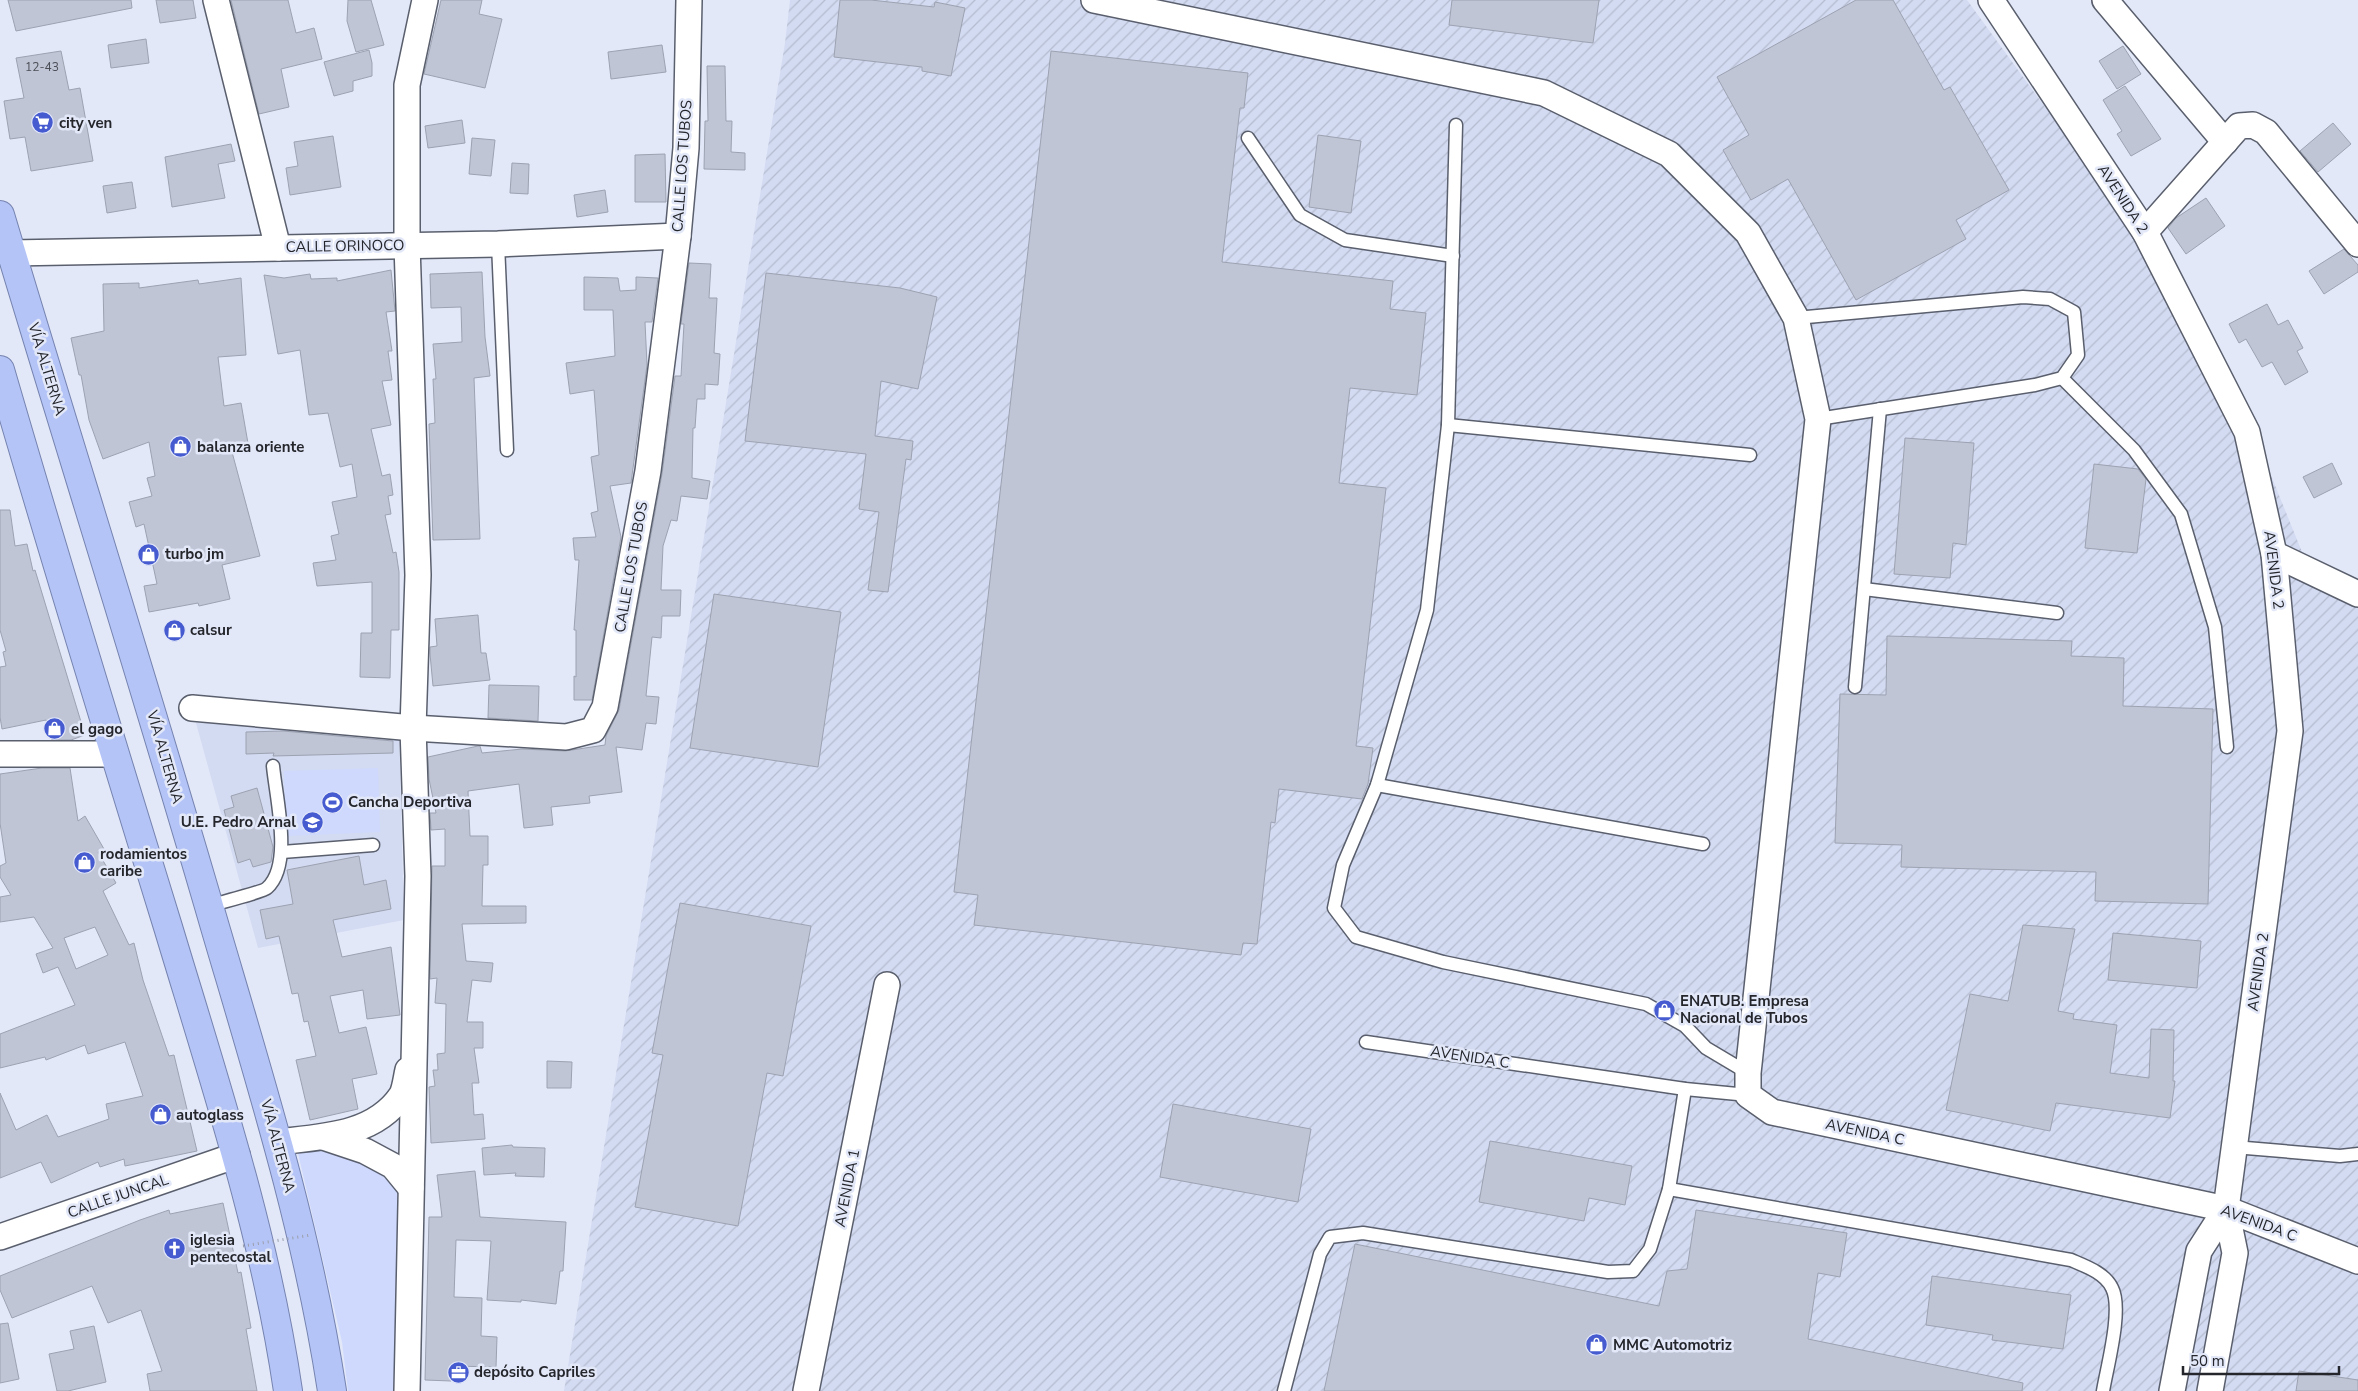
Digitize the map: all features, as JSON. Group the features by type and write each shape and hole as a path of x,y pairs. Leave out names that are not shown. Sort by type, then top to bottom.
{"highway":[{"name":"VÍA ALTERNA","path":"0,215 149,699 277,1142 316,1298 332,1391"},
{"path":"0,370 237,1156 274,1305 288,1391"}],"street":[{"path":"216,0 278,248"},
{"path":"407,1391 418,876 412,728 418,575 407,245 407,85 424,0"},
{"name":"CALLE LOS TUBOS","path":"192,708 412,728 566,737 593,730 605,706 648,471 678,236 686,148 689,0"},
{"path":"1094,0 1544,93 1669,154 1748,232 1796,318 1818,419 1748,1084"},
{"name":"AVENIDA 2","path":"1991,0 2145,232 2247,432 2274,554 2290,731 2226,1209 2235,1253 2210,1391"},
{"path":"2105,0 2225,142"},
{"path":"2145,232 2238,126 2253,125 2266,132 2358,244"},
{"name":"CALLE ORINOCO","path":"11,252 498,244 678,236"},
{"path":"2274,554 2358,594"},
{"path":"0,754 115,754"},
{"name":"AVENIDA 1","path":"806,1391 887,985"},
{"path":"277,1142 323,1137 352,1130 380,1118 402,1096 414,1044"},
{"name":"AVENIDA C","path":"1748,1084 1772,1112 2226,1209 2358,1260"},
{"path":"323,1137 365,1151 393,1166 411,1188"},
{"name":"CALLE JUNCAL","path":"0,1237 237,1156"},
{"name":"AVENIDA 2","path":"2172,1391 2199,1251 2226,1209"}],"lane":[{"path":"1456,125 1448,425 1427,610 1377,785 1343,864 1334,908 1356,937 1443,962 1646,1004 1685,1026 1706,1048 1748,1084"},
{"path":"1248,138 1300,215 1345,240 1453,256"},
{"path":"498,244 507,450"},
{"path":"1796,318 2023,297 2050,299 2074,312 2078,355 2062,378 2035,385 1818,419"},
{"path":"2062,378 2134,450 2181,514 2215,627 2227,747"},
{"path":"1855,687 1880,409"},
{"path":"1448,425 1750,455"},
{"path":"1864,589 2057,612"},
{"path":"209,906 267,889 280,870 282,852 273,766"},
{"path":"1377,785 1703,844"},
{"path":"282,852 373,845"},
{"name":"AVENIDA C","path":"1366,1042 1684,1090 1748,1084"},
{"path":"1284,1391 1320,1254 1330,1237 1363,1233 1608,1272 1633,1271 1650,1249 1669,1189 1684,1090"},
{"path":"2234,1147 2340,1156 2358,1154"},
{"path":"1669,1189 2071,1260 2096,1271 2112,1288 2116,1316 2103,1391"}],"path":[{"path":"242,1246 310,1235"}],"shaded area":[{"path":"790,0 1967,0 2171,280 2268,468 2315,584 2358,605 2358,1391 564,1391 785,43"},
{"name":"U.E. Pedro Arnal","path":"196,723 399,725 404,920 258,948"},
{"name":"Cancha Deportiva","path":"378,768 380,832 286,836 284,771"},
{"path":"297,1149 327,1152 353,1159 377,1172 401,1190 395,1391 348,1391 342,1342"}],"building":[{"path":"8,0 131,0 132,8 16,31"},
{"path":"156,0 193,0 196,18 160,23"},
{"path":"231,0 288,0 296,33 314,28 322,59 281,69 289,107 259,114"},
{"path":"348,0 371,0 384,45 356,52 347,21"},
{"path":"441,0 482,0 479,14 502,19 485,88 424,74"},
{"path":"840,0 871,0 934,7 935,2 965,8 951,76 922,71 922,67 834,57"},
{"path":"1452,0 1599,0 1593,43 1449,25"},
{"path":"1856,0 1893,0 1944,90 1950,87 2009,190 1956,220 1966,239 1856,300 1788,179 1751,200 1723,150 1749,135 1717,77"},
{"path":"146,39 149,63 111,68 108,45"},
{"path":"662,45 666,72 611,79 608,52"},
{"path":"2123,46 2141,74 2117,89 2099,61"},
{"path":"369,50 372,76 353,81 353,91 334,96 324,62"},
{"path":"61,51 69,90 80,88 93,161 31,171 25,137 10,139 4,101 24,98 16,58"},
{"path":"1051,51 1248,73 1244,108 1240,108 1222,262 1393,281 1390,309 1426,313 1417,395 1350,388 1339,483 1386,488 1356,746 1373,748 1368,784 1362,799 1279,789 1275,823 1271,822 1257,944 1243,943 1241,955 974,925 978,895 954,892"},
{"path":"707,66 725,66 726,121 732,121 731,152 745,153 745,170 704,169 705,121 708,121"},
{"path":"2125,86 2161,139 2131,156 2117,134 2122,131 2103,100"},
{"path":"462,120 465,143 428,148 425,126"},
{"path":"2333,123 2351,144 2318,172 2300,151"},
{"path":"1318,135 1361,141 1351,213 1309,207"},
{"path":"333,136 341,187 290,195 286,168 298,166 294,142"},
{"path":"472,138 495,140 491,176 469,174"},
{"path":"231,144 235,161 218,164 225,198 172,207 165,157"},
{"path":"665,154 666,202 635,202 635,155"},
{"path":"512,163 529,164 528,194 510,193"},
{"path":"132,182 136,208 107,213 103,186"},
{"path":"605,190 608,212 577,217 574,195"},
{"path":"2206,198 2225,226 2186,254 2168,228 2176,218"},
{"path":"2344,249 2358,265 2358,272 2324,294 2309,271"},
{"path":"689,263 711,264 709,298 717,298 714,353 720,354 718,385 705,384 705,399 697,399 695,428 693,428 692,478 710,481 707,499 681,496 677,521 671,520 663,546 661,590 681,590 680,616 662,616 661,638 652,637 646,696 659,697 656,724 646,723 642,750 616,747 622,792 589,796 590,803 551,807 553,825 524,828 519,784 468,791 470,836 488,836 488,865 483,865 482,906 526,906 526,923 462,924 466,961 493,963 491,982 472,980 467,1022 483,1022 483,1048 474,1048 479,1083 472,1083 474,1115 483,1114 485,1139 431,1143 429,1087 435,1086 433,1070 438,1070 437,1054 445,1053 446,1004 435,1003 437,978 430,979 432,866 445,866 445,829 431,830 430,813 436,813 429,779 428,757 478,746 480,746 482,753 522,749 565,751 605,745 606,736 619,710 662,474 675,376 681,376 684,324 681,324"},
{"path":"391,270 395,311 386,312 392,351 388,351 392,380 382,381 391,425 371,429 382,476 390,474 393,495 388,496 391,514 385,515 393,553 396,552 399,572 399,630 391,630 390,678 360,677 361,633 372,633 372,582 317,586 313,563 336,560 331,536 339,534 332,502 357,497 352,464 340,467 328,413 309,415 300,350 278,354 264,275 284,278 310,274 311,279 337,278 337,281"},
{"path":"482,272 485,337 490,376 474,378 480,539 433,540 429,424 435,423 433,379 436,379 433,344 462,342 461,307 431,308 430,274"},
{"path":"766,273 900,288 937,297 918,389 881,381 875,436 913,441 911,460 906,459 888,592 868,590 879,512 859,509 866,454 745,441"},
{"path":"584,277 618,278 620,291 636,290 636,277 658,278 652,322 645,322 647,365 631,483 610,486 621,537 592,700 574,700 576,630 574,630 579,560 575,560 573,538 596,537 591,513 598,511 591,457 599,455 594,390 570,394 566,363 615,356 613,310 584,310"},
{"path":"241,278 246,355 218,357 224,406 241,403 249,449 232,452 260,556 222,565 230,599 199,606 198,603 149,612 144,586 157,584 144,524 136,527 129,502 152,496 147,478 155,476 149,442 103,459 89,420 81,375 79,375 71,338 104,331 103,284 139,283 139,288 198,280 199,284"},
{"path":"2267,304 2278,325 2288,320 2303,348 2297,351 2308,372 2285,385 2272,362 2262,367 2246,339 2239,343 2229,324"},
{"path":"1905,438 1974,443 1966,545 1953,543 1950,578 1894,574"},
{"path":"2332,463 2342,484 2314,498 2303,477"},
{"path":"2094,464 2138,469 2146,479 2137,553 2085,548"},
{"path":"0,510 10,510 15,546 27,544 33,571 35,570 85,735 71,740 52,740 46,720 2,729 0,717 0,667 6,666 3,652 6,651 0,630"},
{"path":"714,594 841,612 818,767 690,748"},
{"path":"478,615 481,653 486,653 490,680 433,686 430,647 437,646 435,619"},
{"path":"1887,636 2072,641 2071,656 2124,658 2123,706 2213,709 2208,904 2095,901 2096,872 1901,867 1902,845 1835,843 1840,694 1886,695"},
{"path":"489,685 539,686 538,721 488,718"},
{"path":"283,731 393,741 393,753 273,756 274,753 246,754 246,732"},
{"path":"42,768 70,768 78,821 85,816 104,849 98,852 116,883 103,891 129,945 134,943 143,980 169,1056 174,1055 197,1151 125,1166 124,1159 100,1167 98,1162 51,1183 41,1162 0,1178 0,1093 16,1130 47,1115 58,1137 109,1119 106,1104 143,1096 125,1042 88,1054 85,1045 46,1060 45,1057 0,1068 0,1034 75,1005 58,967 43,973 36,954 53,948 34,917 0,922 0,897 11,895 0,877 0,866 6,863 0,823 0,774","holes":["95,927 108,955 76,969 64,938"]},
{"path":"257,788 273,847 271,862 253,867 250,859 238,863 224,810 234,807 231,796"},
{"path":"359,856 364,885 386,880 391,909 333,920 342,957 391,947 400,1015 367,1019 363,990 330,996 339,1033 366,1027 377,1074 352,1079 358,1109 310,1120 296,1060 316,1056 308,1021 304,1022 298,993 292,994 279,936 266,939 260,910 293,904 287,870"},
{"path":"680,903 811,926 783,1076 767,1073 738,1226 635,1207 663,1055 652,1053"},
{"path":"2023,925 2075,929 2058,1011 2074,1014 2073,1019 2117,1025 2110,1073 2149,1078 2151,1029 2174,1030 2173,1081 2175,1081 2170,1118 2056,1103 2050,1131 1946,1110 1970,994 2008,1001"},
{"path":"2113,933 2201,941 2197,988 2108,980"},
{"path":"547,1061 572,1062 571,1088 547,1088"},
{"path":"1173,1104 1311,1129 1298,1202 1160,1177"},
{"path":"1490,1141 1632,1166 1625,1205 1589,1198 1584,1221 1479,1202"},
{"path":"512,1145 513,1147 545,1148 544,1177 515,1176 516,1173 484,1175 482,1148"},
{"path":"475,1171 480,1217 566,1222 563,1271 560,1271 556,1304 521,1300 521,1302 487,1300 491,1241 456,1240 454,1297 482,1298 481,1336 497,1337 496,1367 452,1366 451,1381 425,1380 429,1217 442,1217 437,1175"},
{"path":"223,1203 238,1273 241,1272 251,1328 246,1329 257,1391 150,1391 147,1374 162,1371 141,1310 108,1323 92,1286 12,1318 0,1290 0,1276 169,1210 170,1214"},
{"path":"1696,1210 1847,1233 1840,1277 1818,1273 1808,1339 2023,1383 2022,1391 1324,1391 1355,1244 1659,1306 1667,1271 1687,1269"},
{"path":"1932,1276 2071,1295 2063,1349 1992,1340 1993,1335 1926,1325"},
{"path":"8,1323 19,1379 0,1383 0,1324"},
{"path":"94,1326 106,1382 68,1391 57,1391 49,1354 74,1349 70,1331"},
{"path":"2299,1371 2358,1380 2358,1391 2296,1391"}],"place":[{"name":"city ven","path":"43,123"},
{"name":"balanza oriente","path":"181,447"},
{"name":"turbo jm","path":"149,554"},
{"name":"calsur","path":"174,630"},
{"name":"el gago","path":"55,729"},
{"name":"Cancha Deportiva","path":"332,802"},
{"name":"U.E. Pedro Arnal","path":"312,822"},
{"name":"rodamientos caribe","path":"84,863"},
{"name":"ENATUB. Empresa Nacional de Tubos","path":"1664,1010"},
{"name":"autoglass","path":"160,1115"},
{"name":"iglesia pentecostal","path":"174,1249"},
{"name":"MMC Automotriz","path":"1597,1345"},
{"name":"depósito Capriles","path":"458,1372"}]}
